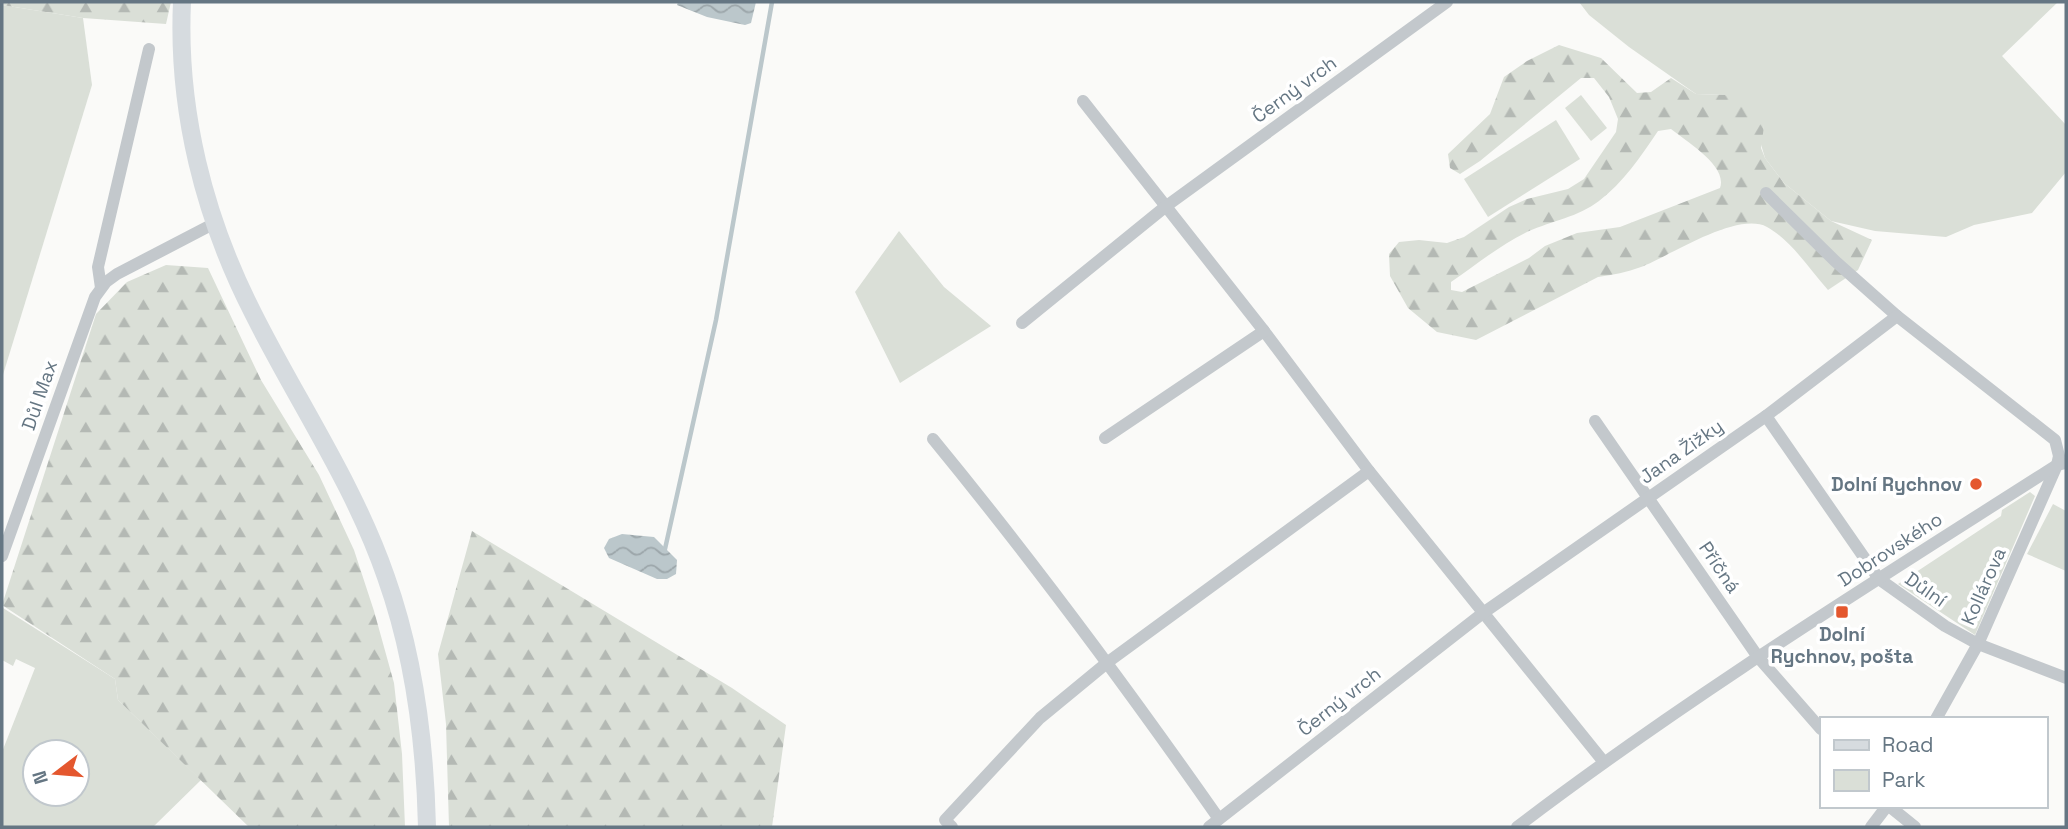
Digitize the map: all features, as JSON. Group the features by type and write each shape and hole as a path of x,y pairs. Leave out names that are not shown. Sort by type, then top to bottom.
{"main road":[{"path":"182,2 180,46 189,127 215,223 253,313 342,477 386,577 402,629 421,724 427,827"}],"street":[{"name":"Černý vrch","path":"1022,323 1165,208 1447,2"},
{"name":"Důl Max","path":"101,288 98,267 149,49"},
{"path":"1083,101 1264,331 1369,471 1603,761"},
{"path":"1766,193 1897,316 2055,440 2062,464"},
{"name":"Důl Max","path":"2,556 91,306 101,288 117,274 215,223"},
{"name":"Jana Žižky","path":"1483,613 1766,416 1897,316"},
{"path":"1105,438 1264,331"},
{"name":"Důlní","path":"1766,416 1879,579 1945,626 1978,644 2066,678"},
{"name":"Příčná","path":"1595,421 1758,657 1820,728"},
{"name":"Černý vrch","path":"933,439 1023,549 1108,663 1214,823 1483,613"},
{"name":"Dobrovského","path":"1517,827 1603,761 1758,657 2062,464"},
{"name":"Kollárova","path":"1937,717 1978,644 2062,464"},
{"path":"952,827 945,820 1040,718 1108,663 1369,471"},
{"path":"1871,827 1886,808"},
{"path":"1891,808 1915,827"}],"green space":[{"path":"2,2 171,2 166,24 83,18 2,5"},
{"path":"1579,2 2058,2 2002,56 2066,125 2066,172 2032,213 1974,225 1946,237 1875,231 1831,221 1784,183 1765,158 1760,141 1764,126 1725,95 1696,94 1629,47 1589,15"},
{"path":"2,5 83,18 92,85 2,378"},
{"path":"1559,45 1601,58 1637,93 1651,92 1671,78 1696,94 1725,95 1759,108 1764,126 1761,148 1765,158 1784,183 1831,221 1872,240 1858,270 1828,290 1776,233 1767,227 1754,224 1739,225 1704,237 1641,267 1598,277 1476,340 1437,332 1408,308 1390,276 1389,254 1399,242 1419,240 1447,243 1464,237 1509,207 1527,199 1568,189 1584,179 1616,132 1618,119 1609,97 1594,78 1581,78 1480,161 1460,174 1450,168 1448,154 1490,114 1504,77 1527,61","holes":["1671,129 1712,163 1721,180 1720,188 1620,227 1577,233 1545,246 1529,258 1462,292 1451,290 1451,282 1509,242 1599,201 1624,178 1658,131"]},
{"path":"1581,95 1607,128 1591,141 1565,108"},
{"path":"1556,120 1580,159 1488,217 1464,179"},
{"path":"899,231 944,287 991,326 900,383 855,292"},
{"path":"166,265 208,268 261,380 319,475 354,550 394,683 402,754 405,827 249,827 118,700 115,679 2,605 96,314 127,282"},
{"path":"2030,492 2035,496 1975,635 1898,584 2001,516 2002,510"},
{"path":"2053,504 2066,511 2066,571 2027,554"},
{"path":"472,531 732,688 786,725 772,827 449,827 446,724 438,654"},
{"path":"3,608 115,679 118,700 201,780 153,827 2,827 2,752 35,668 16,659 13,666 2,660"}],"water":[{"path":"678,2 756,2 751,23 745,25 707,17 677,5"},
{"path":"622,534 654,537 677,560 676,574 667,579 657,579 609,558 604,548 609,539"}],"waterway":[{"path":"665,549 716,320 772,2"}],"place":[{"name":"Dolní Rychnov","path":"1976,484"},
{"name":"Dolní Rychnov, pošta","path":"1842,612"}]}
